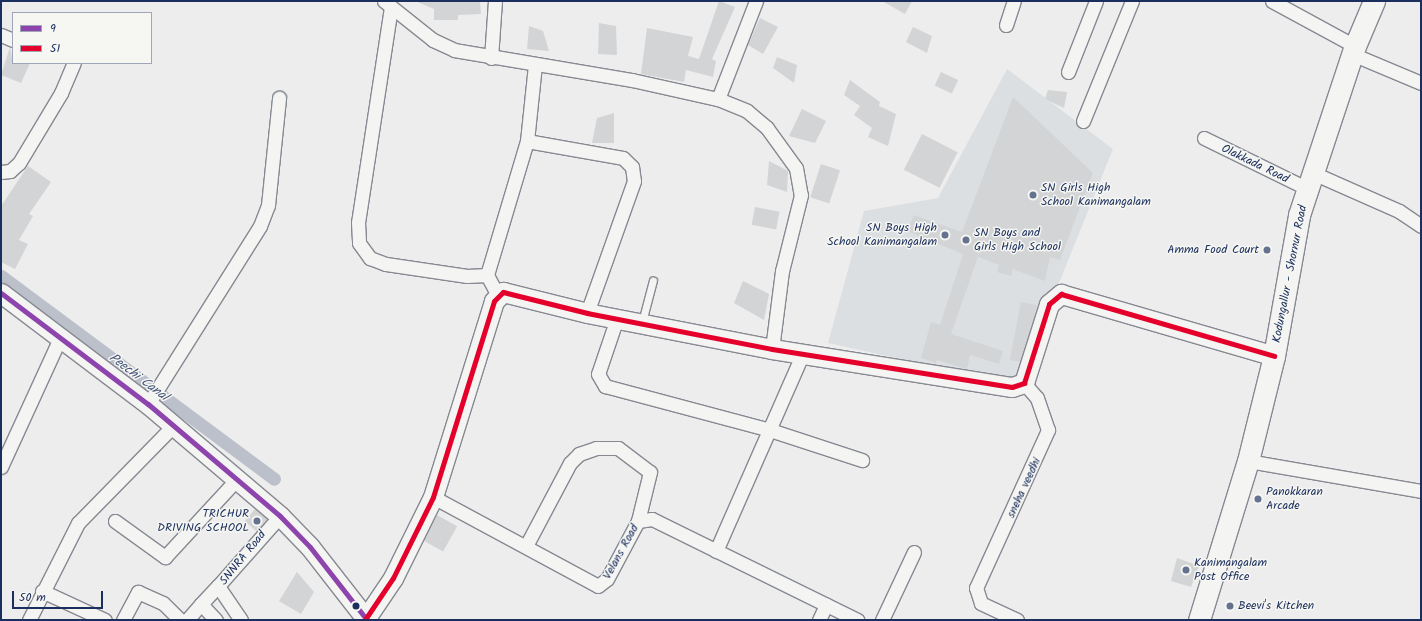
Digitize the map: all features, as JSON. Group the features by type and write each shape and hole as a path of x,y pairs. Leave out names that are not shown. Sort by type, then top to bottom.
{"main road":[{"name":"Kodungallur - Shornur Road","path":"1199,620 1248,461 1274,356 1299,215 1353,50 1374,1"}],"street":[{"path":"491,58 495,1"},
{"path":"718,99 756,1"},
{"path":"1006,25 1014,1"},
{"path":"1068,72 1096,1"},
{"path":"1083,121 1132,1"},
{"path":"1272,1 1353,50 1421,83"},
{"path":"387,4 433,40 454,50 491,58 632,80 718,99 747,112 767,128 800,177 801,195 782,272 772,349"},
{"path":"387,4 358,222 359,243 370,258 386,264 467,276 487,275"},
{"path":"1,34 12,40"},
{"path":"1,172 19,163 71,64"},
{"path":"1,293 60,336 152,396 173,426 280,516 310,547 367,619 393,578 433,497 497,294 487,275 527,141 535,65"},
{"path":"152,396 260,226 268,205 279,98"},
{"name":"Olakkada Road","path":"1204,138 1310,181 1372,197 1421,226"},
{"path":"527,141 623,158 632,167 634,181 587,313"},
{"path":"497,294 503,292 587,313 642,322 772,349 1012,387 1024,382 1049,304 1061,294 1274,356"},
{"path":"617,318 598,374 605,386 770,430 862,460"},
{"path":"1,467 60,336"},
{"path":"716,551 803,353"},
{"name":"sneha veedhi","path":"1017,620 981,603 976,596 980,577 1048,430 1037,398 1024,382"},
{"path":"29,620 42,591 78,523 173,426"},
{"path":"526,546 570,463 579,454 596,448 618,448 650,472 638,521"},
{"path":"1248,461 1421,491"},
{"path":"115,521 165,557 237,479"},
{"name":"Velans Road","path":"433,497 526,546 589,583 603,585 638,521 652,519 857,620"},
{"name":"SNNRA Road","path":"241,620 216,588 280,516"},
{"path":"882,620 914,552"},
{"path":"187,620 216,588"},
{"path":"42,591 105,620"},
{"path":"123,620 138,592 163,603 180,620"},
{"path":"201,604 216,620"},
{"path":"819,620 826,605"}],"lane":[{"path":"642,322 653,280"}],"shaded area":[{"name":"SN Boys and Girls High School","path":"1007,69 1113,149 1018,385 828,343 864,211 938,198"}],"building":[{"path":"415,1 480,1 481,14 458,15 458,20 434,20 434,9"},
{"path":"719,1 735,7 712,59 716,61 713,77 686,70 684,82 641,74 647,28 693,37 688,56 699,59"},
{"path":"882,1 912,1 905,14"},
{"path":"760,18 778,27 763,54 748,45"},
{"path":"599,23 616,26 617,55 598,54"},
{"path":"529,26 543,31 549,51 527,49"},
{"path":"913,27 932,36 927,53 906,42"},
{"path":"10,47 12,64 30,64 21,83 1,75"},
{"path":"777,57 797,65 794,83 773,68"},
{"path":"941,72 958,80 952,94 935,86"},
{"path":"850,80 880,102 879,106 896,114 888,146 868,137 872,128 854,115 860,106 844,95"},
{"path":"1048,90 1067,92 1064,108 1045,99"},
{"path":"1013,97 1093,173 1060,260 1050,257 1045,281 1013,269 1011,276 997,272 999,265 978,257 951,334 1003,351 999,364 970,355 967,369 937,360 936,363 921,358 931,322 940,325 963,254 907,231 914,215 962,232"},
{"path":"802,109 826,121 815,143 789,136"},
{"path":"614,113 614,143 592,143 597,118"},
{"path":"922,134 958,152 939,188 904,170"},
{"path":"769,161 788,171 787,192 767,185"},
{"path":"821,164 840,170 829,203 810,197"},
{"path":"28,166 51,182 29,214 33,216 19,240 28,244 15,269 1,262 1,206"},
{"path":"755,207 780,212 776,229 752,225"},
{"path":"743,281 769,294 764,320 734,303"},
{"path":"1021,302 1037,305 1025,363 1010,360"},
{"name":"TRICHUR DRIVING SCHOOL","path":"255,509 267,519 257,532 245,521"},
{"path":"437,515 457,526 443,552 423,540"},
{"name":"Kanimangalam Post Office","path":"1177,558 1199,566 1191,587 1171,581"},
{"path":"297,572 314,592 301,614 279,601"}],"waterway":[{"name":"Peechi Canal","path":"1,276 274,479"}],"transit line":[{"name":"51","path":"366,618 393,578 433,497 494,301 503,292 587,313 772,349 1012,387 1024,383 1049,304 1061,294 1274,356"},
{"name":"9","path":"1,293 148,404 280,516 310,547 367,620"}],"place":[{"name":"SN Girls High School Kanimangalam","path":"1033,195"},
{"name":"SN Boys High School Kanimangalam","path":"945,235"},
{"name":"SN Boys and Girls High School","path":"966,240"},
{"name":"Amma Food Court","path":"1267,250"},
{"name":"Panokkaran Arcade","path":"1258,499"},
{"name":"TRICHUR DRIVING SCHOOL","path":"257,521"},
{"name":"Kanimangalam Post Office","path":"1186,570"},
{"name":"Beevi's Kitchen","path":"1230,606"}]}
